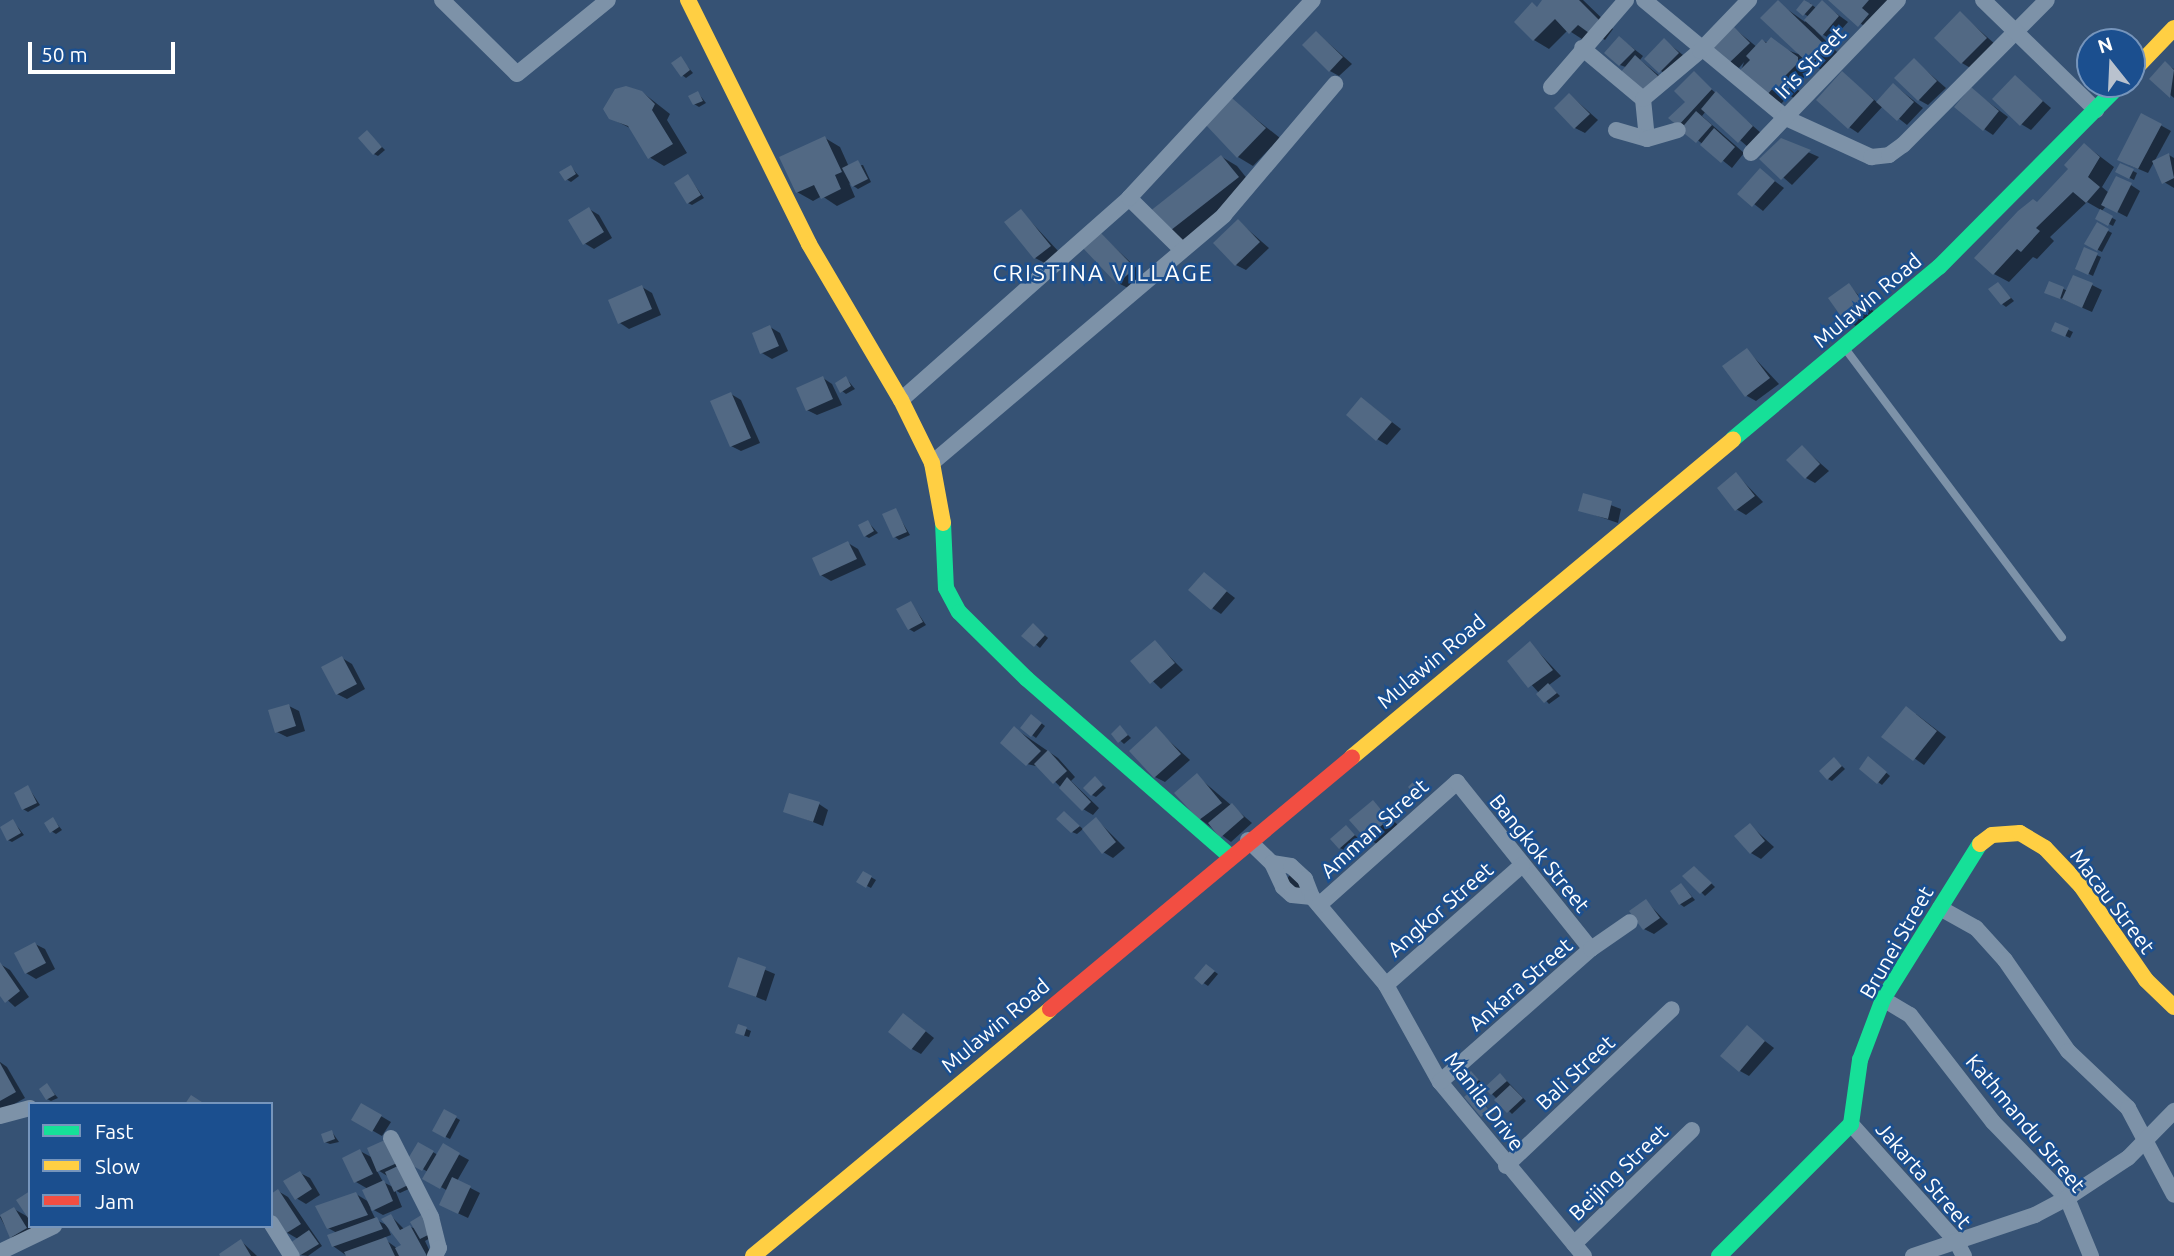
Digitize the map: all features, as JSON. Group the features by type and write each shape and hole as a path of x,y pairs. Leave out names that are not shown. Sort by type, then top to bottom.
{"main road":[{"path":"688,0 809,244 901,400 932,463 942,503 941,558 946,588 960,612 1027,679 1229,855"},
{"path":"2146,57 2174,28"},
{"name":"Mulawin Road","path":"753,1256 1229,855 1939,267 2108,98"},
{"name":"Macau Street","path":"1973,849 1992,835 2020,833 2045,848 2081,886 2146,980 2174,1007"},
{"name":"Brunei Street","path":"1851,1124 1860,1060 1883,999 1973,849"},
{"path":"1719,1256 1851,1124"}],"street":[{"path":"442,0 517,74 608,0"},
{"path":"901,400 1129,198 1313,0"},
{"path":"1551,87 1626,0"},
{"path":"1644,0 1700,51 1786,118 1871,157 1889,155 2046,0"},
{"path":"1643,99 1700,51 1749,0"},
{"name":"Iris Street","path":"1751,153 1898,0"},
{"path":"1983,0 2096,110"},
{"path":"1582,48 1643,99 1647,139"},
{"path":"932,463 1224,215 1335,84"},
{"path":"1616,130 1647,139 1678,130"},
{"path":"1129,198 1182,250"},
{"name":"Bangkok Street","path":"1457,782 1591,949"},
{"name":"Amman Street","path":"1316,901 1457,782"},
{"name":"Manila Drive","path":"1248,840 1272,863 1291,866 1305,879 1316,901 1386,985 1440,1082 1506,1166 1579,1250"},
{"name":"Angkor Street","path":"1386,985 1522,865"},
{"path":"1940,908 1976,928 2005,960 2068,1051 2109,1087 2147,1138 2174,1195"},
{"name":"Ankara Street","path":"1440,1082 1591,949 1630,922"},
{"name":"Kathmandu Street","path":"1883,999 1910,1015 1993,1122 2067,1198 2091,1256"},
{"name":"Bali Street","path":"1506,1166 1672,1009"},
{"path":"0,1116 28,1109"},
{"path":"1913,1256 2035,1215 2067,1198 2128,1158 2174,1111"},
{"name":"Jakarta Street","path":"1851,1124 1956,1241 1964,1256"},
{"name":"Beijing Street","path":"1579,1250 1692,1130"},
{"path":"391,1138 431,1217 439,1248 435,1256"},
{"path":"273,1226 292,1256"},
{"path":"0,1252 50,1228"}],"lane":[{"path":"1844,347 2062,637"}],"building":[{"path":"1542,0 1579,0 1599,20 1589,33 1578,25 1569,34 1555,19 1533,41 1514,22 1532,2 1537,7"},
{"path":"1778,0 1827,47 1810,65 1760,18"},
{"path":"1804,0 1813,5 1803,16 1796,10"},
{"path":"1822,0 1839,16 1822,36 1804,20"},
{"path":"1828,0 1869,0 1862,8 1869,14 1858,27"},
{"path":"1960,11 1987,38 1961,64 1934,38"},
{"path":"1734,27 1750,43 1728,64 1712,48"},
{"path":"1316,31 1343,57 1329,72 1302,45"},
{"path":"1619,36 1635,50 1619,66 1604,53"},
{"path":"1771,37 1798,57 1798,63 1782,79 1791,86 1784,94 1775,86 1765,97 1738,72 1750,60 1746,56 1762,39 1766,43"},
{"path":"1664,38 1679,53 1659,73 1644,59"},
{"path":"1635,55 1658,76 1643,93 1620,73"},
{"path":"681,56 690,70 681,77 671,63"},
{"path":"1914,58 1937,81 1918,101 1894,78"},
{"path":"2165,61 2174,70 2170,98 2149,79"},
{"path":"1694,71 1712,89 1678,126 1668,118 1685,102 1674,91"},
{"path":"1842,71 1874,100 1848,129 1816,100"},
{"path":"2015,75 2043,101 2020,126 1992,99"},
{"path":"1893,83 1914,102 1897,121 1876,102"},
{"path":"626,86 642,91 655,104 652,110 673,144 648,159 628,126 609,119 603,109 615,89"},
{"path":"1971,87 1999,111 1983,131 1954,107"},
{"path":"698,91 703,101 693,105 688,96"},
{"path":"1716,91 1753,126 1738,143 1701,109"},
{"path":"1569,93 1590,114 1574,129 1554,108"},
{"path":"1232,98 1266,128 1237,158 1205,124"},
{"path":"1696,111 1712,125 1696,143 1680,130"},
{"path":"2141,113 2162,124 2138,169 2117,160"},
{"path":"1714,128 1735,147 1721,163 1700,145"},
{"path":"367,130 382,147 373,155 358,138"},
{"path":"825,136 842,172 835,175 841,189 821,199 814,185 796,193 779,157"},
{"path":"1781,138 1811,150 1781,180 1759,159"},
{"path":"2084,143 2100,157 2088,177 2100,187 2086,203 2073,192 2036,228 2040,231 2021,252 2017,249 1993,275 1974,258 2018,211 2033,199 2037,202 2068,169 2064,165"},
{"path":"2169,153 2174,178 2162,184 2152,161"},
{"path":"1221,155 1239,177 1166,234 1149,212"},
{"path":"858,160 868,179 852,187 842,168"},
{"path":"2120,163 2134,169 2129,179 2115,172"},
{"path":"571,165 576,174 565,181 559,172"},
{"path":"1760,168 1775,181 1752,207 1737,194"},
{"path":"688,174 701,195 687,204 674,183"},
{"path":"2116,176 2132,183 2117,213 2101,205"},
{"path":"589,207 604,232 583,245 568,220"},
{"path":"1021,209 1051,246 1034,259 1004,222"},
{"path":"2100,209 2113,216 2108,226 2095,219"},
{"path":"1238,219 1260,242 1235,266 1213,243"},
{"path":"2097,222 2109,229 2097,251 2084,244"},
{"path":"1097,229 1135,268 1117,284 1080,245"},
{"path":"2084,247 2098,253 2088,275 2075,269"},
{"path":"2073,275 2093,283 2082,308 2062,299"},
{"path":"2049,281 2064,287 2060,299 2044,293"},
{"path":"1998,282 2011,298 2001,305 1988,289"},
{"path":"1849,283 1866,307 1845,322 1828,298"},
{"path":"642,285 652,309 618,324 608,300"},
{"path":"2055,322 2069,328 2065,337 2051,331"},
{"path":"770,325 779,346 760,354 752,333"},
{"path":"1747,348 1770,378 1745,397 1722,366"},
{"path":"823,376 833,399 806,411 796,388"},
{"path":"846,376 851,386 840,393 835,383"},
{"path":"731,392 751,438 730,447 710,401"},
{"path":"1361,397 1392,422 1376,441 1346,415"},
{"path":"1802,445 1820,464 1805,479 1786,460"},
{"path":"1736,472 1755,496 1735,511 1717,488"},
{"path":"1583,493 1612,501 1608,519 1578,511"},
{"path":"896,508 907,532 893,538 882,514"},
{"path":"868,520 874,531 864,537 858,525"},
{"path":"848,541 857,559 820,576 812,558"},
{"path":"1204,572 1227,591 1211,610 1188,590"},
{"path":"911,601 923,622 908,630 896,609"},
{"path":"1033,623 1045,635 1034,647 1021,636"},
{"path":"1155,640 1175,663 1150,684 1130,661"},
{"path":"1530,641 1553,670 1528,688 1507,661"},
{"path":"342,656 357,684 336,695 321,667"},
{"path":"1548,683 1557,693 1544,703 1536,694"},
{"path":"289,704 296,726 275,733 268,710"},
{"path":"1906,706 1937,731 1913,761 1881,737"},
{"path":"1031,714 1042,723 1031,737 1020,728"},
{"path":"1120,725 1128,735 1118,743 1111,734"},
{"path":"1014,726 1041,751 1026,766 1000,743"},
{"path":"1156,726 1181,754 1154,778 1129,751"},
{"path":"1048,750 1067,771 1053,784 1034,764"},
{"path":"1868,756 1887,772 1877,784 1859,769"},
{"path":"1834,757 1842,766 1827,780 1819,771"},
{"path":"1197,773 1222,803 1199,820 1174,793"},
{"path":"1095,776 1103,785 1091,796 1083,788"},
{"path":"1067,777 1091,802 1082,811 1059,788"},
{"path":"1414,781 1421,789 1415,795 1408,787"},
{"path":"28,785 37,803 22,810 14,793"},
{"path":"789,793 820,802 813,822 783,812"},
{"path":"1373,800 1389,819 1366,839 1349,820"},
{"path":"1232,803 1244,817 1220,838 1208,823"},
{"path":"1064,811 1080,826 1071,833 1056,819"},
{"path":"53,817 59,827 50,833 44,823"},
{"path":"1096,817 1116,842 1102,854 1082,829"},
{"path":"13,819 21,833 7,841 0,827"},
{"path":"1750,823 1765,841 1750,854 1734,836"},
{"path":"1346,825 1355,835 1339,849 1330,839"},
{"path":"1694,866 1712,883 1700,894 1682,876"},
{"path":"863,871 872,876 866,888 856,882"},
{"path":"1681,883 1692,897 1679,905 1670,891"},
{"path":"1646,899 1660,918 1643,930 1629,911"},
{"path":"35,942 46,963 25,974 14,953"},
{"path":"738,957 766,967 756,997 728,987"},
{"path":"0,962 20,991 5,1003 0,996"},
{"path":"1206,964 1215,971 1202,985 1194,978"},
{"path":"903,1013 926,1031 911,1050 888,1032"},
{"path":"738,1024 747,1027 744,1036 735,1033"},
{"path":"1747,1025 1765,1041 1739,1072 1720,1056"},
{"path":"0,1063 16,1092 0,1101"},
{"path":"1471,1071 1479,1080 1472,1086 1464,1077"},
{"path":"1500,1073 1507,1081 1491,1095 1484,1088"},
{"path":"47,1083 55,1095 46,1100 39,1089"},
{"path":"1510,1085 1523,1098 1507,1113 1494,1100"},
{"path":"1472,1090 1489,1110 1481,1117 1464,1097"},
{"path":"191,1095 202,1102 186,1102"},
{"path":"361,1103 382,1115 372,1132 351,1120"},
{"path":"444,1109 457,1116 445,1138 432,1131"},
{"path":"332,1130 335,1139 324,1143 321,1134"},
{"path":"387,1139 397,1163 377,1172 367,1148"},
{"path":"418,1142 434,1151 422,1171 406,1162"},
{"path":"443,1143 460,1153 440,1189 422,1179"},
{"path":"360,1149 373,1174 354,1183 342,1158"},
{"path":"400,1165 410,1184 394,1192 385,1172"},
{"path":"300,1171 312,1189 295,1200 283,1181"},
{"path":"452,1177 471,1186 458,1214 439,1205"},
{"path":"384,1180 393,1201 372,1211 362,1190"},
{"path":"278,1189 301,1224 285,1234 273,1216 273,1193"},
{"path":"28,1192 28,1218 16,1200"},
{"path":"356,1192 368,1215 327,1229 315,1206"},
{"path":"14,1207 27,1228 10,1238 0,1215"},
{"path":"391,1214 400,1230 410,1225 427,1256 399,1256 395,1248 401,1245 381,1219"},
{"path":"423,1214 434,1232 420,1239 410,1222"},
{"path":"377,1217 383,1229 332,1247 327,1235"},
{"path":"309,1230 319,1244 299,1256 290,1243"},
{"path":"386,1237 395,1256 346,1256 344,1252"},
{"path":"241,1239 251,1256 220,1256 219,1254"}],"traffic: fast":[{"path":"1733,439 1939,267 2107,98"},
{"path":"943,523 946,588 959,612 1027,679 1229,855"},
{"path":"1719,1256 1851,1124 1860,1060 1883,999 1980,844"}],"traffic: slow":[{"path":"688,0 809,244 901,400 932,463 943,523"},
{"path":"2146,57 2174,28"},
{"path":"1352,757 1733,439"},
{"path":"1980,844 1992,835 2020,833 2045,848 2081,886 2146,980 2174,1007"},
{"path":"753,1256 1050,1009"}],"traffic: jam":[{"path":"1050,1009 1352,757"}],"district":[{"name":"CRISTINA VILLAGE","path":"1103,273"}]}
